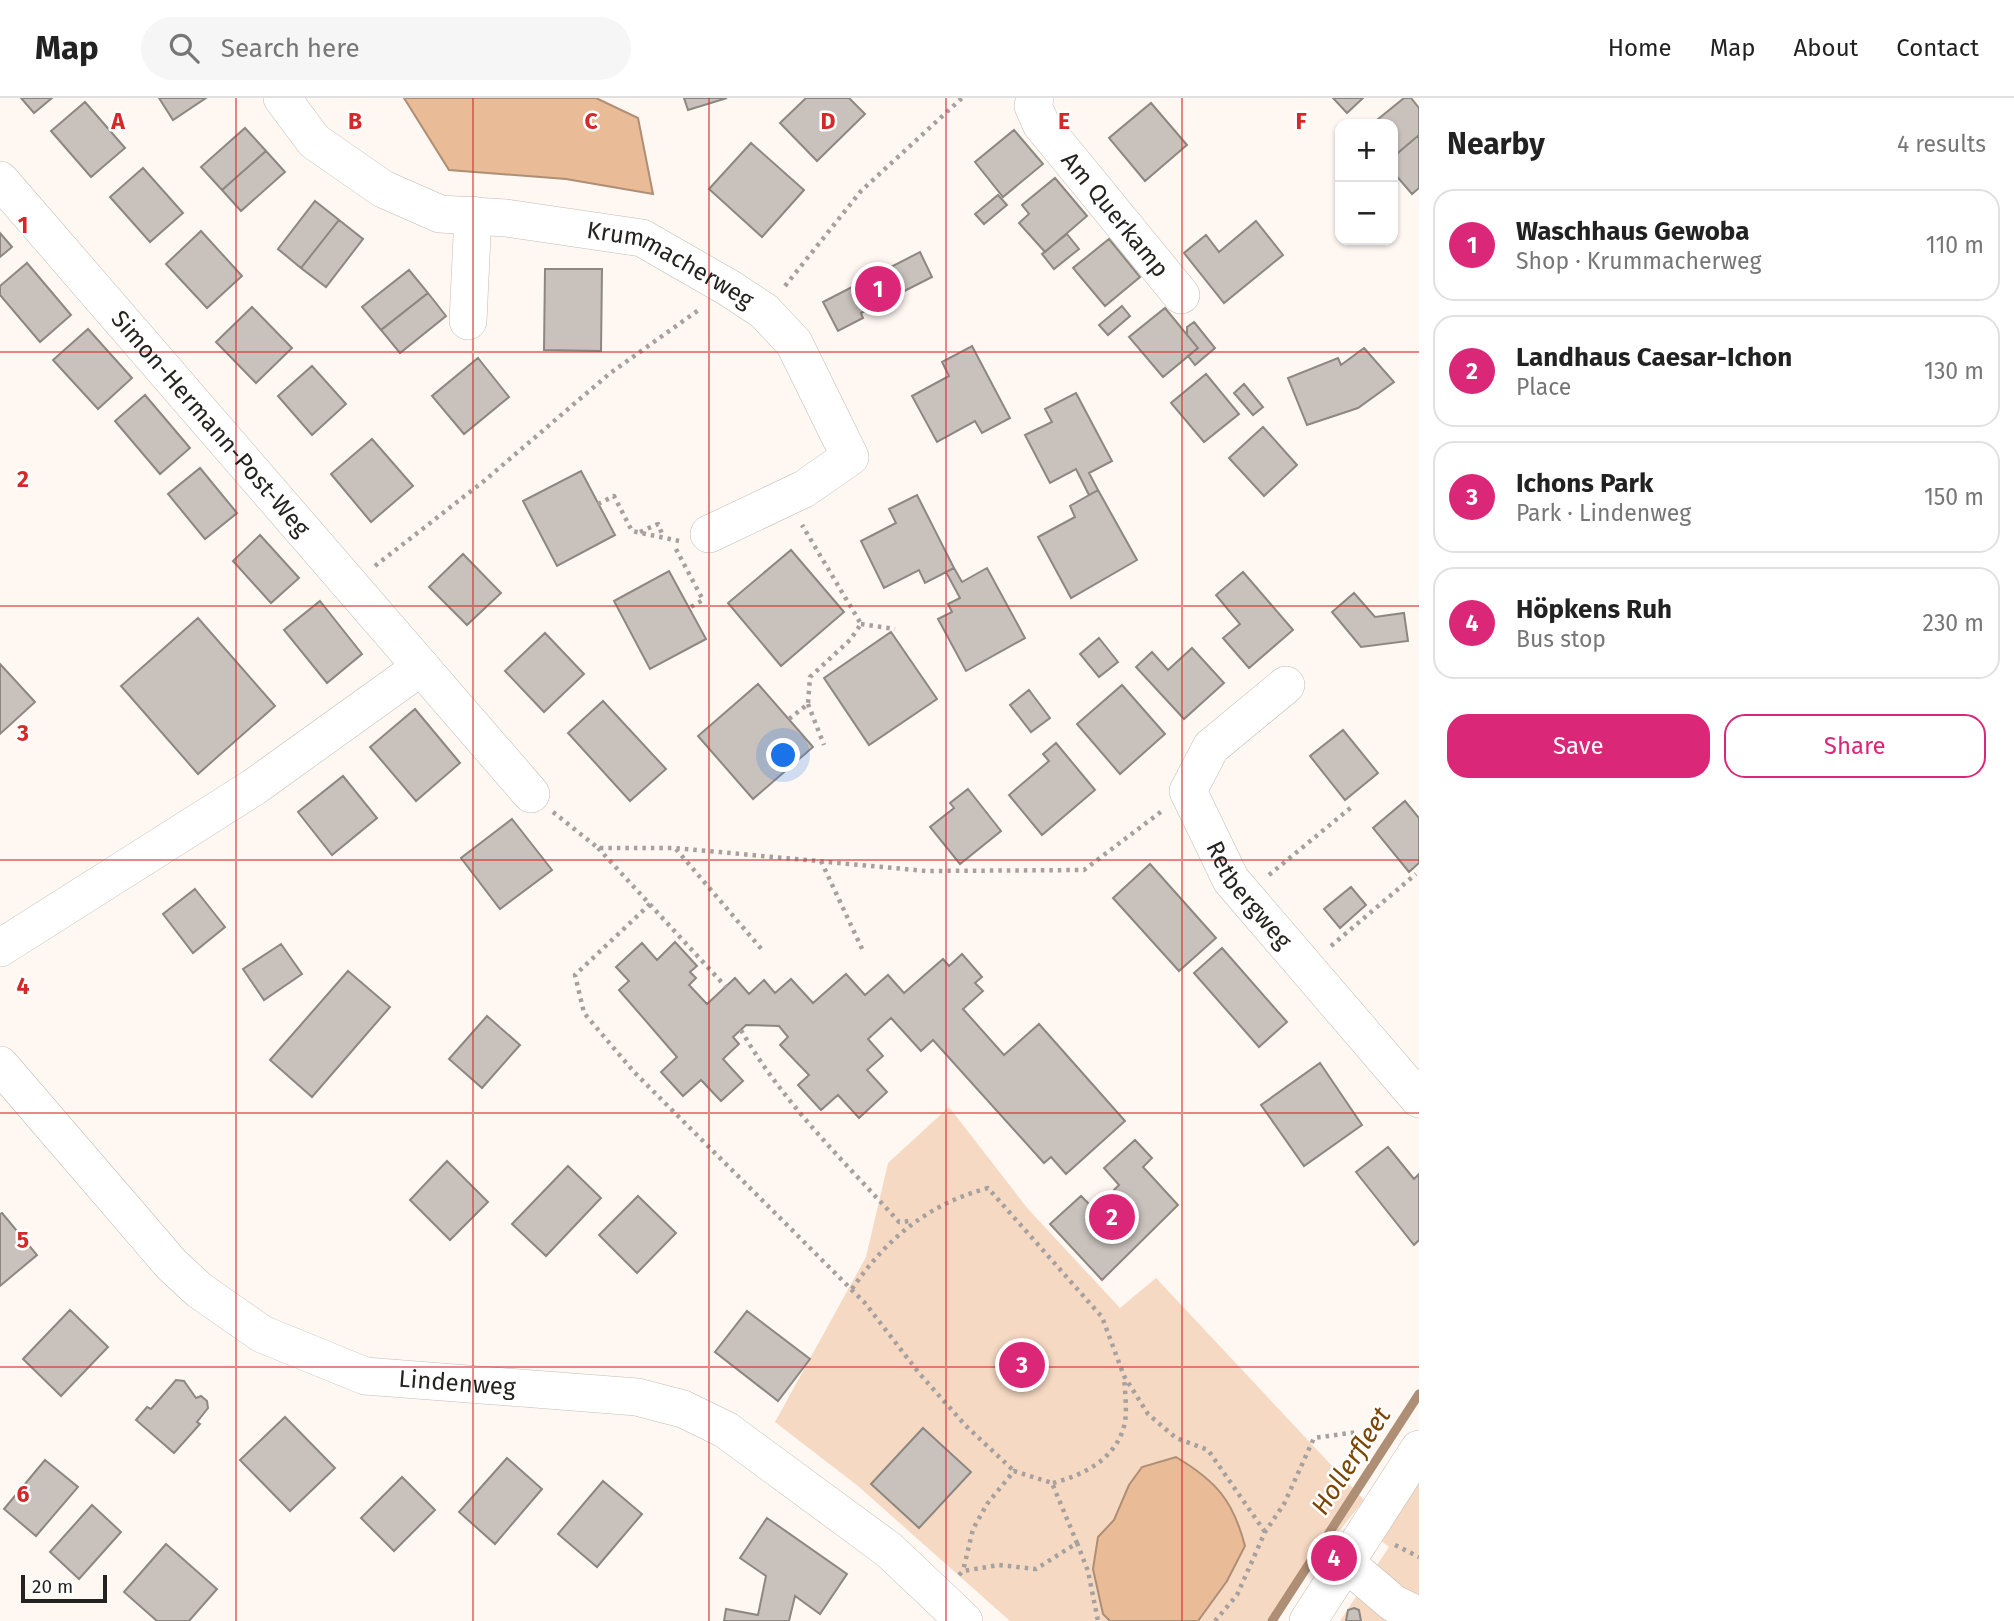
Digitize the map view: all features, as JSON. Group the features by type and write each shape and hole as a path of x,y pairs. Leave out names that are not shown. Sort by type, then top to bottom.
{"street":[{"name":"Krummacherweg","path":"282,98 314,141 383,189 440,214 473,215 642,238 764,311 794,343 850,457 785,498 699,539"},
{"name":"Am Querkamp","path":"1035,98 1033,106 1041,124 1181,295"},
{"name":"Simon-Hermann-Post-Weg","path":"0,180 531,794"},
{"path":"468,321 473,215"},
{"path":"0,948 254,788 421,667"},
{"path":"1188,791 1211,747 1286,685"},
{"name":"Retbergweg","path":"1188,791 1231,880 1419,1099"},
{"name":"Lindenweg","path":"0,1065 172,1265 200,1290 262,1334 365,1376 637,1397 683,1409 726,1430 956,1596"},
{"path":"1308,1621 1419,1449"},
{"path":"1345,1562 1393,1603 1419,1616"}],"path":[{"path":"764,311 862,191 962,98"},
{"path":"350,585 484,481 609,374 729,288"},
{"path":"598,504 614,496 632,531 663,537 699,539"},
{"path":"785,498 861,624"},
{"path":"639,532 658,524 663,537"},
{"path":"676,549 703,600 689,608"},
{"path":"861,624 895,629"},
{"path":"824,745 808,704 810,677 850,640 861,624"},
{"path":"789,719 808,704"},
{"path":"598,848 675,848 926,871 1084,870 1188,791"},
{"path":"531,794 598,848 726,987"},
{"path":"1245,896 1354,805"},
{"path":"675,848 764,953"},
{"path":"821,861 864,953"},
{"path":"1306,967 1416,874"},
{"path":"650,904 575,975 584,1013 692,1131 852,1289 966,1426 1014,1471 1052,1483 1078,1477 1100,1463 1115,1445 1125,1422 1125,1376"},
{"path":"741,1030 754,1053 803,1116 899,1222 915,1221"},
{"path":"852,1289 885,1245 915,1221 964,1194 988,1188 1102,1317 1125,1376 1148,1413 1176,1438 1208,1450 1265,1532"},
{"path":"1214,1621 1237,1595 1265,1532 1283,1504 1314,1438 1357,1432"},
{"path":"956,1596 972,1529 987,1504 1014,1471"},
{"path":"1052,1483 1088,1571 1098,1621"},
{"path":"956,1596 999,1565 1036,1569 1077,1543"}],"shaded area":[{"path":"404,98 596,98 638,118 653,194 566,179 449,170"},
{"path":"949,1107 1028,1209 1120,1308 1156,1278 1364,1500 1267,1621 1010,1621 858,1486 775,1422 866,1257 888,1163"},
{"path":"1176,1457 1202,1475 1221,1493 1235,1516 1245,1546 1227,1581 1198,1621 1110,1621 1103,1614 1093,1569 1098,1537 1114,1520 1129,1485 1142,1467"},
{"path":"1419,1476 1419,1621 1340,1621 1389,1547 1379,1539"}],"building":[{"path":"21,98 52,98 34,113"},
{"path":"159,98 206,98 173,120"},
{"path":"684,98 727,98 688,110"},
{"path":"806,98 849,98 865,114 817,161 780,123"},
{"path":"1333,98 1363,98 1347,113"},
{"path":"1404,98 1411,98 1419,108 1419,135 1398,153 1398,119 1378,119"},
{"path":"85,102 125,148 91,177 51,131"},
{"path":"1151,103 1187,145 1145,181 1109,138"},
{"path":"245,128 266,151 222,190 201,167"},
{"path":"1014,130 1043,164 1003,197 975,162"},
{"path":"1419,135 1419,188 1412,194 1398,178 1398,153"},
{"path":"751,143 804,190 762,237 709,189"},
{"path":"266,151 285,172 241,211 222,190"},
{"path":"143,168 183,213 150,242 110,197"},
{"path":"1055,178 1087,216 1045,252 1019,223 1029,214 1022,205"},
{"path":"998,195 1007,205 984,224 975,214"},
{"path":"315,201 339,220 301,268 278,249"},
{"path":"339,220 363,239 326,287 301,268"},
{"path":"1256,221 1283,255 1224,303 1184,253 1206,235 1219,252"},
{"path":"201,231 242,276 207,308 166,264"},
{"path":"0,233 12,247 0,257"},
{"path":"1067,234 1079,249 1054,269 1042,254"},
{"path":"1109,239 1140,277 1105,306 1073,268"},
{"path":"920,252 932,277 861,313 863,318 838,331 823,302"},
{"path":"27,263 71,315 40,342 0,295 0,286"},
{"path":"545,269 602,269 601,351 544,350"},
{"path":"409,270 428,293 381,330 362,307"},
{"path":"428,293 446,316 400,353 381,330"},
{"path":"1122,306 1130,316 1108,335 1099,325"},
{"path":"252,307 292,348 256,383 216,342"},
{"path":"1165,308 1198,348 1163,377 1129,337"},
{"path":"1194,322 1215,348 1195,365 1188,356 1198,348 1187,335 1187,327"},
{"path":"88,329 132,378 98,409 53,360"},
{"path":"972,346 1010,418 982,433 975,421 937,442 912,396 949,376 942,362"},
{"path":"1364,348 1394,382 1358,408 1307,425 1288,378 1338,358 1341,365"},
{"path":"478,358 509,397 464,434 432,396"},
{"path":"312,366 346,404 312,435 278,396"},
{"path":"1206,374 1239,414 1204,442 1171,403"},
{"path":"1244,384 1263,407 1253,415 1234,393"},
{"path":"1076,393 1112,461 1089,473 1098,490 1089,495 1076,469 1050,483 1025,435 1052,422 1045,409"},
{"path":"145,395 190,448 160,474 115,421"},
{"path":"1263,427 1297,465 1264,496 1229,458"},
{"path":"372,439 413,486 371,522 331,474"},
{"path":"200,468 237,513 205,539 168,494"},
{"path":"581,471 615,535 557,566 523,501"},
{"path":"1098,490 1137,560 1071,598 1038,537 1075,517 1070,506"},
{"path":"917,495 954,568 925,583 919,570 884,588 861,541 896,523 889,509"},
{"path":"260,535 299,578 271,603 233,561"},
{"path":"791,550 844,612 781,666 728,603"},
{"path":"463,554 501,593 467,625 429,587"},
{"path":"954,568 962,582 987,568 1025,638 966,671 938,619 952,612 948,604 960,598 946,572"},
{"path":"669,571 706,639 650,669 614,601"},
{"path":"1243,572 1293,630 1249,668 1223,638 1240,624 1216,595"},
{"path":"1354,593 1375,617 1404,613 1408,641 1361,647 1332,612"},
{"path":"320,601 362,654 327,683 284,630"},
{"path":"198,618 275,706 198,774 121,686"},
{"path":"891,632 937,699 869,745 824,678"},
{"path":"545,633 584,674 544,712 505,671"},
{"path":"1099,638 1118,662 1099,677 1080,654"},
{"path":"1192,648 1224,683 1184,719 1136,667 1152,652 1168,670"},
{"path":"0,664 35,702 0,734"},
{"path":"758,684 813,747 753,799 698,736"},
{"path":"1122,685 1165,734 1120,774 1077,724"},
{"path":"1029,690 1050,718 1031,732 1010,705"},
{"path":"603,701 666,769 630,801 568,733"},
{"path":"415,709 460,763 416,801 370,747"},
{"path":"1343,730 1378,773 1345,800 1310,756"},
{"path":"1056,743 1095,790 1042,835 1009,795 1049,761 1043,754"},
{"path":"343,776 377,818 332,855 298,812"},
{"path":"968,789 1001,831 960,864 930,827 954,808 950,803"},
{"path":"1405,801 1419,818 1419,863 1409,872 1373,828"},
{"path":"512,819 552,870 500,909 461,858"},
{"path":"1150,864 1216,938 1179,971 1113,898"},
{"path":"1351,887 1366,905 1340,928 1324,909"},
{"path":"195,889 225,927 193,953 163,914"},
{"path":"675,942 697,966 690,972 696,978 689,985 707,1004 735,978 749,994 764,980 775,993 791,979 813,1003 846,974 865,995 888,975 904,993 943,959 949,966 962,954 982,977 975,983 983,991 963,1009 1004,1055 1039,1024 1125,1121 1066,1174 1051,1157 1044,1163 933,1040 921,1051 891,1018 868,1039 883,1056 867,1070 887,1092 859,1118 838,1095 821,1110 798,1085 809,1075 780,1045 788,1037 779,1026 746,1025 733,1037 739,1044 723,1059 743,1081 721,1101 701,1080 683,1096 661,1072 677,1057 619,990 629,981 616,967 642,943 657,960"},
{"path":"281,944 302,974 264,1000 243,969"},
{"path":"1222,948 1287,1022 1259,1047 1194,973"},
{"path":"348,971 390,1007 312,1097 270,1060"},
{"path":"487,1016 520,1045 482,1088 449,1059"},
{"path":"1320,1063 1362,1125 1304,1166 1261,1105"},
{"path":"1135,1140 1152,1158 1143,1167 1178,1205 1102,1280 1050,1224 1081,1196 1094,1209 1102,1202 1119,1185 1104,1168"},
{"path":"1388,1147 1414,1179 1419,1174 1419,1240 1414,1245 1356,1172"},
{"path":"447,1161 488,1202 450,1240 410,1200"},
{"path":"568,1166 601,1198 546,1256 512,1224"},
{"path":"638,1196 676,1233 637,1273 599,1235"},
{"path":"2,1213 37,1255 0,1286 0,1214"},
{"path":"70,1310 108,1347 61,1396 23,1359"},
{"path":"747,1311 810,1359 778,1401 715,1352"},
{"path":"176,1380 184,1381 196,1398 201,1396 207,1401 208,1408 197,1422 200,1424 174,1453 136,1420 147,1407 151,1409"},
{"path":"285,1417 335,1468 290,1511 240,1460"},
{"path":"923,1428 971,1472 919,1528 871,1484"},
{"path":"507,1458 542,1489 495,1544 459,1512"},
{"path":"45,1460 78,1487 36,1536 4,1509"},
{"path":"402,1477 435,1510 394,1551 361,1518"},
{"path":"603,1481 642,1514 597,1567 558,1534"},
{"path":"92,1505 121,1532 79,1579 50,1552"},
{"path":"767,1518 847,1574 820,1614 795,1596 789,1621 724,1621 726,1609 758,1615 766,1576 740,1558"},
{"path":"166,1544 217,1589 189,1621 157,1621 124,1592"},
{"path":"1348,1610 1359,1610 1361,1621 1346,1621"}],"waterway":[{"name":"Hollerfleet","path":"1272,1621 1419,1394"}],"place":[{"name":"Waschhaus Gewoba","path":"878,289"},
{"name":"Landhaus Caesar-Ichon","path":"1112,1217"},
{"name":"Ichons Park","path":"1022,1365"},
{"name":"Höpkens Ruh","path":"1334,1558"}]}
